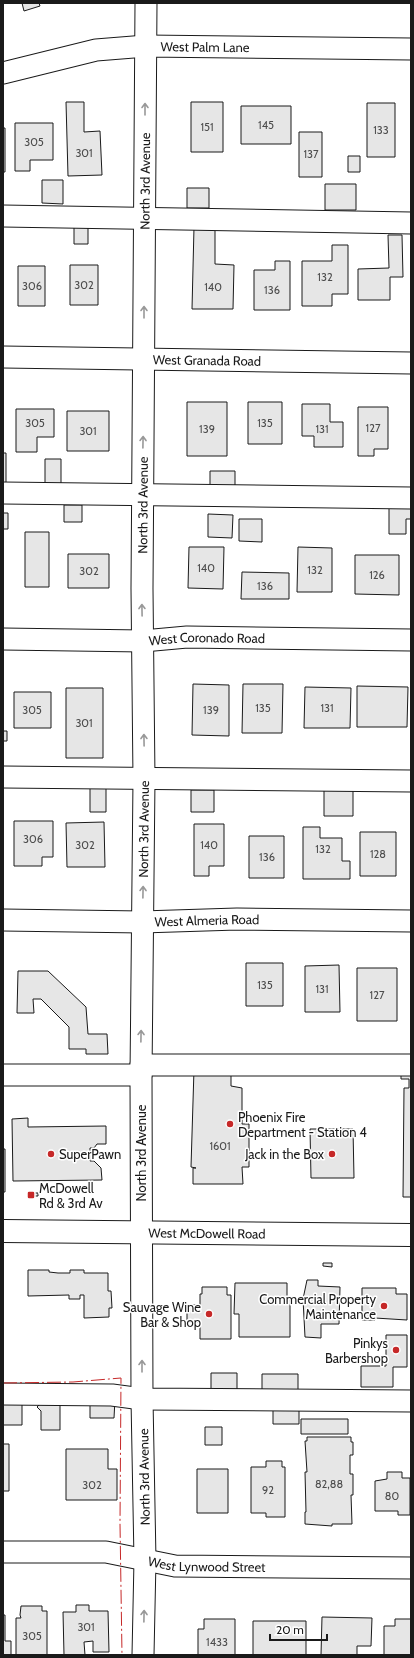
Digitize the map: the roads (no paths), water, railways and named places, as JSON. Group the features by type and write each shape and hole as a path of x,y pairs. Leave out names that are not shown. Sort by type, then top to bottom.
{"main road":[{"name":"West McDowell Road","path":"3,1230 411,1235"}],"street":[{"name":"North 3rd Avenue","path":"143,1655 145,1560 141,1232 144,779 142,494 145,360 144,218 146,3"},
{"name":"West Palm Lane","path":"3,73 96,50 146,46 411,48"},
{"path":"3,216 411,222"},
{"name":"West Granada Road","path":"3,358 411,362"},
{"path":"3,493 411,498"},
{"name":"West Coronado Road","path":"3,639 143,642 187,637 411,640"},
{"path":"3,777 411,780"},
{"name":"West Almeria Road","path":"3,920 142,922 237,919 411,921"},
{"path":"3,1075 141,1070 411,1065"},
{"path":"3,1394 112,1395 142,1399 411,1401"},
{"name":"West Lynwood Street","path":"3,1552 106,1552 175,1566 411,1568"}],"place":[{"name":"Phoenix Fire Department - Station 4","path":"230,1124"},
{"name":"SuperPawn","path":"51,1154"},
{"name":"Jack in the Box","path":"332,1154"},
{"name":"McDowell Rd & 3rd Av","path":"31,1195"},
{"name":"Commercial Property Maintenance","path":"384,1306"},
{"name":"Sauvage Wine Bar & Shop","path":"209,1314"},
{"name":"Pinkys Barbershop","path":"396,1350"}]}
